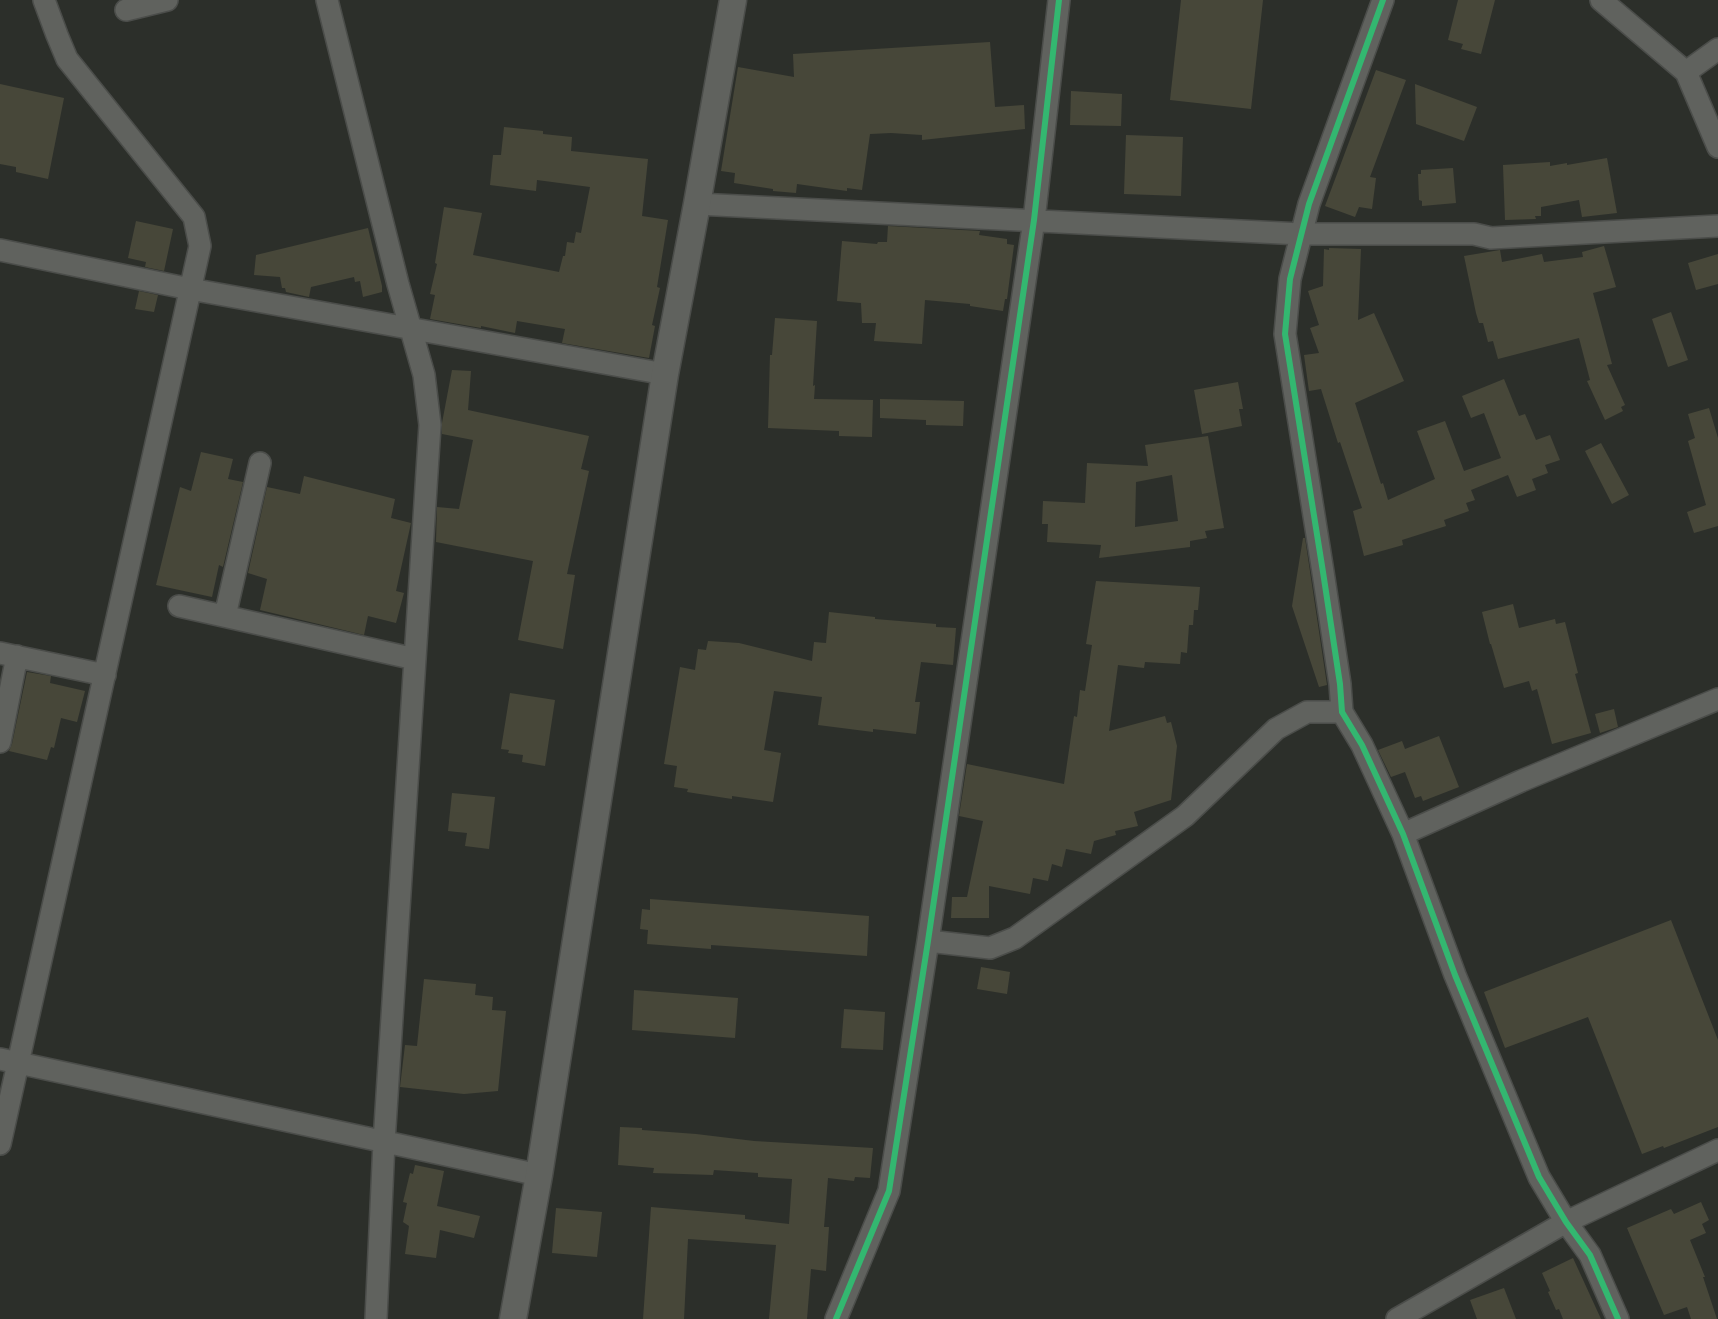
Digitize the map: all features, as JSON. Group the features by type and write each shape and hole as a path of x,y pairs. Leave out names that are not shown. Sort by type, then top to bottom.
{"street":[{"path":"0,1144 9,1061 105,675 200,246 194,217 67,59 56,36 44,0"},
{"path":"126,10 167,0"},
{"path":"327,0 398,284 424,375 430,425 384,1142 376,1319"},
{"path":"513,1319 539,1175 665,374 733,0"},
{"path":"836,1319 889,1191 928,941 1034,220 1059,0"},
{"path":"1383,0 1309,204 1290,279 1285,334 1340,684 1342,712 1362,745 1403,834 1455,975 1538,1177 1566,1222 1590,1255 1618,1319"},
{"path":"1601,0 1686,72 1718,147"},
{"path":"1686,72 1718,49"},
{"path":"697,204 1301,234 1474,234 1491,238 1718,226"},
{"path":"0,250 190,289 665,374"},
{"path":"226,616 260,463"},
{"path":"179,606 415,659"},
{"path":"0,742 9,655 105,675"},
{"path":"1403,834 1521,781 1718,699"},
{"path":"928,941 990,948 1015,938 1185,816 1276,728 1308,712 1342,712"},
{"path":"9,1061 539,1175"},
{"path":"1398,1319 1566,1222 1718,1150"}],"building":[{"path":"1181,0 1263,0 1251,109 1170,100"},
{"path":"1458,0 1495,0 1481,54 1461,49 1463,44 1448,40"},
{"path":"990,42 995,107 1024,105 1025,129 922,140 922,135 870,134 862,190 847,188 847,191 797,184 796,193 773,191 773,189 734,183 735,173 721,171 738,67 794,77 793,54"},
{"path":"1376,70 1406,80 1370,177 1376,178 1372,209 1359,207 1355,217 1325,206"},
{"path":"0,84 64,98 48,179 16,172 16,167 0,164"},
{"path":"1415,84 1477,107 1464,141 1416,124"},
{"path":"1071,91 1122,94 1121,126 1070,125"},
{"path":"504,127 543,131 543,134 572,137 571,151 648,159 642,216 668,220 657,287 660,288 652,325 655,326 649,358 562,343 565,329 517,321 515,333 430,319 435,295 430,294 437,264 435,263 444,207 482,213 473,255 559,272 563,256 565,256 567,242 574,243 576,232 581,233 590,187 537,180 536,191 490,185 493,155 501,155"},
{"path":"1126,135 1183,137 1181,196 1124,194"},
{"path":"1607,158 1617,213 1582,217 1579,200 1541,207 1541,216 1535,216 1536,219 1505,220 1503,165 1550,162 1550,166 1567,163 1567,165"},
{"path":"1453,168 1456,203 1422,206 1422,201 1419,200 1418,174 1421,174 1421,170"},
{"path":"136,221 173,229 164,271 145,267 146,262 128,258"},
{"path":"888,226 980,231 979,235 1007,239 1007,244 1014,245 1007,299 1005,299 1003,311 970,306 970,304 925,300 922,344 874,341 876,323 862,323 861,303 837,301 842,241 877,244 878,242 887,242"},
{"path":"368,228 382,292 363,297 360,281 355,282 354,277 311,287 309,297 286,292 285,288 282,288 280,277 254,275 256,255"},
{"path":"1604,246 1616,287 1593,293 1612,364 1607,365 1625,405 1621,407 1623,411 1605,420 1587,381 1590,380 1579,338 1498,359 1493,341 1488,342 1483,323 1479,323 1464,256 1500,250 1502,262 1542,254 1544,262 1583,257 1582,252"},
{"path":"1329,248 1361,249 1358,320 1374,313 1404,381 1355,403 1388,500 1435,479 1417,431 1445,421 1464,471 1501,458 1484,413 1471,418 1462,396 1504,379 1519,416 1525,414 1536,440 1550,435 1560,460 1545,465 1548,473 1532,479 1536,490 1517,497 1508,475 1471,490 1475,500 1466,503 1469,511 1444,520 1446,526 1402,540 1403,545 1364,556 1353,511 1362,508 1340,442 1338,443 1321,389 1309,391 1304,355 1319,353 1310,328 1319,325 1308,291 1323,286 1324,249 1329,250"},
{"path":"1718,254 1718,284 1696,290 1688,263"},
{"path":"139,291 158,295 154,312 135,309"},
{"path":"1671,312 1688,360 1668,367 1652,319"},
{"path":"775,318 817,321 814,399 873,400 872,437 839,436 839,431 768,428 770,355 772,355"},
{"path":"452,370 471,371 468,410 589,436 581,469 589,471 567,574 575,575 563,649 518,640 533,561 436,542 437,507 459,509 473,440 442,434 442,423"},
{"path":"1238,382 1243,409 1239,409 1242,426 1202,434 1194,390"},
{"path":"880,399 964,401 963,426 926,425 926,420 880,418"},
{"path":"1709,408 1718,438 1718,526 1694,533 1687,512 1706,505 1688,441 1695,438 1688,414"},
{"path":"1208,436 1224,528 1205,531 1207,538 1190,541 1190,547 1099,558 1101,545 1047,542 1048,524 1042,524 1043,501 1085,503 1087,463 1148,466 1145,445","holes":["1172,475 1178,521 1135,527 1136,482"]},
{"path":"1601,443 1629,495 1612,504 1585,451"},
{"path":"201,452 233,459 228,479 243,482 223,567 219,565 212,597 156,585 180,487 191,491"},
{"path":"304,476 395,499 391,518 411,523 396,591 404,593 396,623 368,616 364,635 260,610 267,579 248,573 267,487 300,494"},
{"path":"1303,538 1305,538 1327,685 1319,687 1292,606"},
{"path":"1096,581 1200,587 1198,610 1194,610 1193,625 1189,625 1187,653 1181,652 1180,664 1145,662 1144,668 1118,665 1109,731 1165,716 1167,723 1171,722 1177,746 1171,800 1134,812 1138,826 1115,831 1116,835 1094,841 1091,854 1066,849 1062,867 1052,864 1048,881 1033,878 1030,894 989,886 989,918 951,918 952,897 967,897 983,821 959,816 967,764 1064,784 1074,716 1077,717 1080,690 1085,691 1092,645 1086,644"},
{"path":"1513,604 1519,628 1555,619 1556,624 1565,622 1578,673 1575,674 1591,733 1552,744 1537,689 1532,691 1529,681 1504,688 1482,612"},
{"path":"829,612 875,617 875,619 936,624 936,627 956,628 953,665 921,662 915,702 920,702 916,734 873,729 873,732 818,725 822,697 774,691 764,750 781,753 773,802 732,796 732,799 687,792 688,789 674,787 677,766 664,764 680,667 695,670 698,649 706,650 708,641 739,643 812,661 814,642 826,643"},
{"path":"27,672 51,676 50,683 85,691 77,722 61,718 54,748 51,747 47,760 9,751"},
{"path":"510,693 555,700 545,766 522,762 523,755 508,753 509,750 501,749"},
{"path":"1614,709 1618,727 1600,733 1595,714"},
{"path":"1439,736 1459,787 1423,801 1421,796 1415,798 1405,772 1391,777 1378,750 1402,741 1405,749"},
{"path":"452,793 495,797 489,849 465,846 467,833 448,831"},
{"path":"650,899 869,916 867,956 711,945 711,949 647,944 648,930 640,929 642,909 650,910"},
{"path":"1671,920 1718,1040 1718,1127 1664,1148 1663,1146 1642,1154 1588,1017 1505,1048 1484,992"},
{"path":"981,967 1010,972 1007,994 977,989"},
{"path":"424,979 476,984 475,995 493,997 492,1010 506,1011 498,1091 464,1094 400,1087 405,1045 417,1046"},
{"path":"634,990 738,998 735,1038 632,1030"},
{"path":"844,1009 885,1012 883,1050 841,1048"},
{"path":"620,1127 754,1141 873,1148 870,1178 855,1177 854,1181 828,1178 824,1227 829,1227 826,1271 811,1269 807,1319 769,1319 776,1245 688,1239 684,1319 643,1319 651,1207 745,1215 745,1219 789,1224 792,1179 758,1177 758,1173 714,1170 713,1175 653,1173 654,1168 618,1165"},
{"path":"415,1165 444,1171 437,1206 480,1216 474,1238 440,1230 436,1258 405,1254 409,1226 403,1222 407,1203 403,1202 410,1173 413,1174"},
{"path":"1701,1202 1709,1220 1702,1224 1706,1233 1690,1240 1705,1277 1703,1277 1717,1319 1691,1319 1687,1307 1664,1315 1627,1228 1671,1209 1674,1214"},
{"path":"556,1208 602,1212 597,1257 552,1253"},
{"path":"1573,1258 1601,1319 1563,1319 1559,1309 1556,1310 1542,1273"},
{"path":"1504,1288 1516,1319 1477,1319 1470,1300"}],"cycle path":[{"path":"836,1319 889,1191 928,941 1034,220 1059,0"},
{"path":"1383,0 1309,204 1290,279 1285,334 1340,684 1342,712 1362,745 1403,834 1455,975 1539,1177 1566,1222 1590,1255 1618,1319"}]}
